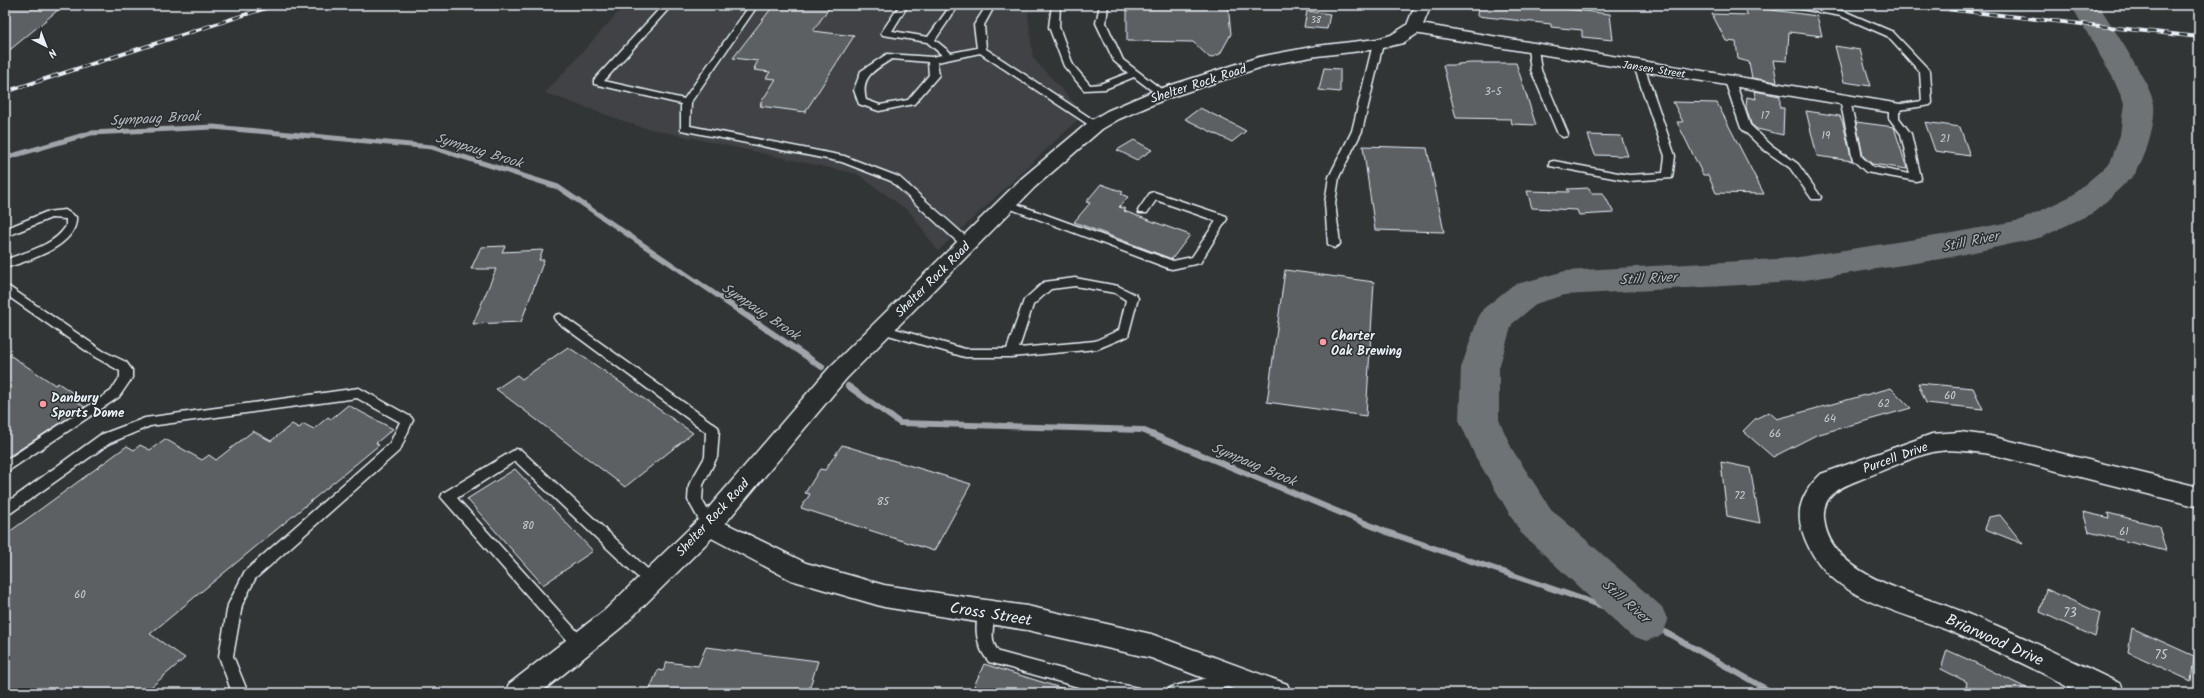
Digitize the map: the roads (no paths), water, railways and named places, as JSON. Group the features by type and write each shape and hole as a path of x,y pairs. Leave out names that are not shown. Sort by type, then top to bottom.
{"street":[{"path":"1414,28 1423,5"},
{"name":"Shelter Rock Road","path":"518,693 614,618 709,525 838,373 1007,204 1065,149 1096,125 1113,115 1162,94 1265,61 1317,51 1378,44 1397,39 1414,28"},
{"name":"Jansen Street","path":"1414,28 1894,108"},
{"name":"Purcell Drive","path":"1877,593 1839,569 1823,550 1814,534 1811,517 1814,499 1820,489 1830,481 1932,443 1960,441 1990,445 2199,497"},
{"name":"Cross Street","path":"709,525 800,572 884,596 1027,618 1151,646 1277,693"},
{"name":"Briarwood Drive","path":"1877,593 1942,615 1993,636 2111,693"}],"lane":[{"path":"668,5 597,82 686,102"},
{"path":"754,5 686,102 685,128 844,160 895,179 967,244"},
{"path":"904,5 886,33 930,40 950,56"},
{"path":"930,40 955,5"},
{"path":"982,50 979,25 991,5"},
{"path":"1056,5 1054,27 1069,66 1087,88 1102,87 1136,73"},
{"path":"1104,5 1101,23 1119,61 1162,94"},
{"path":"1795,5 1843,14 1890,34 1925,71 1926,103 1894,108 1894,118 1906,134 1916,178 1870,170 1857,158 1845,100"},
{"path":"1334,244 1330,203 1334,177 1357,131 1378,44"},
{"path":"1533,49 1536,70 1562,134"},
{"path":"932,60 934,75 911,102 879,108 862,102 858,90 866,71 890,56 932,60 982,50 1096,125"},
{"path":"1554,164 1629,178 1668,176 1670,156 1639,66"},
{"path":"1730,81 1745,126 1767,147 1794,166 1816,197"},
{"path":"1007,204 1172,265 1196,260 1222,220 1154,195 1143,211"},
{"path":"5,233 57,213 71,217 73,222 71,229 66,236 35,252 5,264"},
{"path":"882,329 965,353 1011,353 1097,345 1124,333 1132,298 1118,290 1075,282 1048,285 1028,303 1011,353"},
{"path":"5,288 99,354 122,365 126,370 126,378 115,394 5,468"},
{"path":"560,318 713,430 711,457 696,485 695,500 709,525"},
{"path":"5,511 105,440 149,421 359,393 407,420 395,446 250,575 235,605 226,656 240,693"},
{"path":"580,645 448,497 516,454 651,581"},
{"path":"986,612 984,642 987,650 994,657 1113,692 1132,693"},
{"path":"1174,693 1235,678"}],"waterway":[{"name":"Still River","path":"1646,621 1536,521 1495,456 1479,420 1480,368 1496,318 1526,294 1565,283 1792,270 1942,247 2030,229 2083,204 2124,167 2135,135 2139,103 2128,78 2085,5"},
{"name":"Sympaug Brook","path":"5,158 91,133 213,127 432,147 558,187 727,302"},
{"name":"Sympaug Brook","path":"725,301 822,367"},
{"name":"Sympaug Brook","path":"848,386 900,423 1142,430 1384,531 1646,621 1773,693"}],"railway":[{"path":"5,92 275,5"},
{"path":"1909,5 2199,37"}],"place":[{"name":"Charter Oak Brewing","path":"1323,342"},
{"name":"Danbury Sports Dome","path":"43,404"}]}
